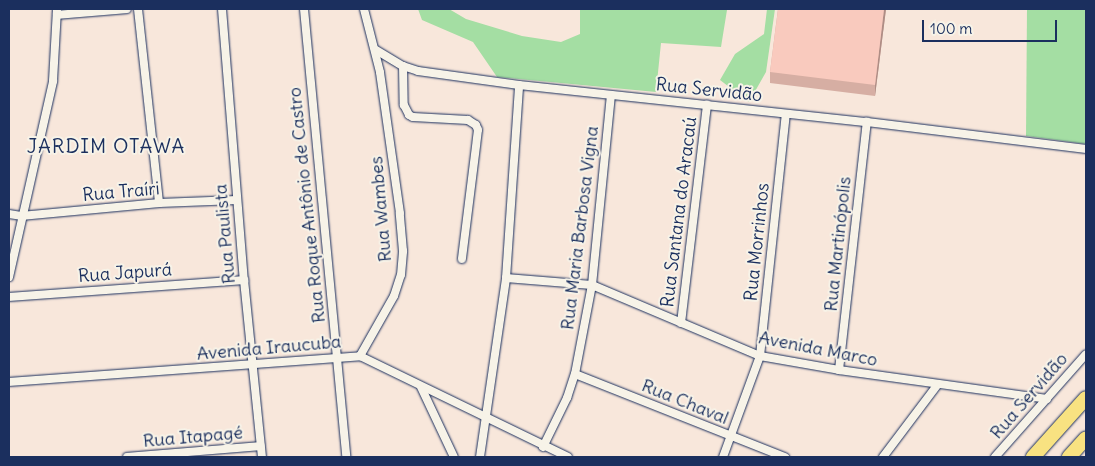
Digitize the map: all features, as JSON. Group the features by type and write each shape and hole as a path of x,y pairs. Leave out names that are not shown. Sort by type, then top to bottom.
{"highway":[{"path":"1033,457 1086,398"},
{"path":"1069,457 1086,438"}],"street":[{"path":"9,277 21,216 53,81 57,12 127,9"},
{"path":"138,9 159,203"},
{"name":"Rua Paulista","path":"222,9 244,280 262,457"},
{"name":"Rua Roque Antônio de Castro","path":"304,9 346,457"},
{"path":"364,9 376,50"},
{"name":"Rua Servidão","path":"376,50 403,66 418,71 519,85 867,122 1086,149"},
{"name":"Rua Wambes","path":"360,356 394,296 401,275 403,251 400,213 376,50"},
{"path":"403,66 404,106 409,115 414,117 468,120 476,125 478,130 462,259"},
{"path":"480,457 487,420 506,278 519,85"},
{"name":"Rua Maria Barbosa Vigna","path":"543,447 575,374 592,285 611,94"},
{"name":"Rua Santana do Aracaú","path":"681,323 707,105"},
{"name":"Rua Morrinhos","path":"723,457 760,356 786,114"},
{"name":"Rua Martinópolis","path":"839,370 867,122"},
{"name":"Rua Traíri","path":"9,214 21,216 159,203 237,200"},
{"name":"Avenida Marco","path":"506,278 592,285 760,356 839,370 1047,398"},
{"name":"Rua Japurá","path":"9,297 244,280"},
{"name":"Rua Servidão","path":"995,457 1086,354"},
{"name":"Avenida Iraucuba","path":"9,382 337,356 360,356 487,420 568,457"},
{"name":"Rua Chaval","path":"575,374 785,457"},
{"path":"883,457 938,384"},
{"path":"421,386 454,457"},
{"name":"Rua Itapagé","path":"127,457 262,446"}],"green space":[{"path":"418,9 449,9 466,19 522,36 561,42 580,34 580,9 727,10 721,47 661,43 656,92 497,77 473,42 422,20"},
{"path":"767,9 775,9 766,72 749,102 720,80 735,54 764,34"},
{"path":"1027,9 1086,9 1086,144 1026,136"}],"building":[{"path":"778,9 884,9 875,85 770,72"}],"district":[{"name":"JARDIM OTAWA","path":"106,145"}]}
